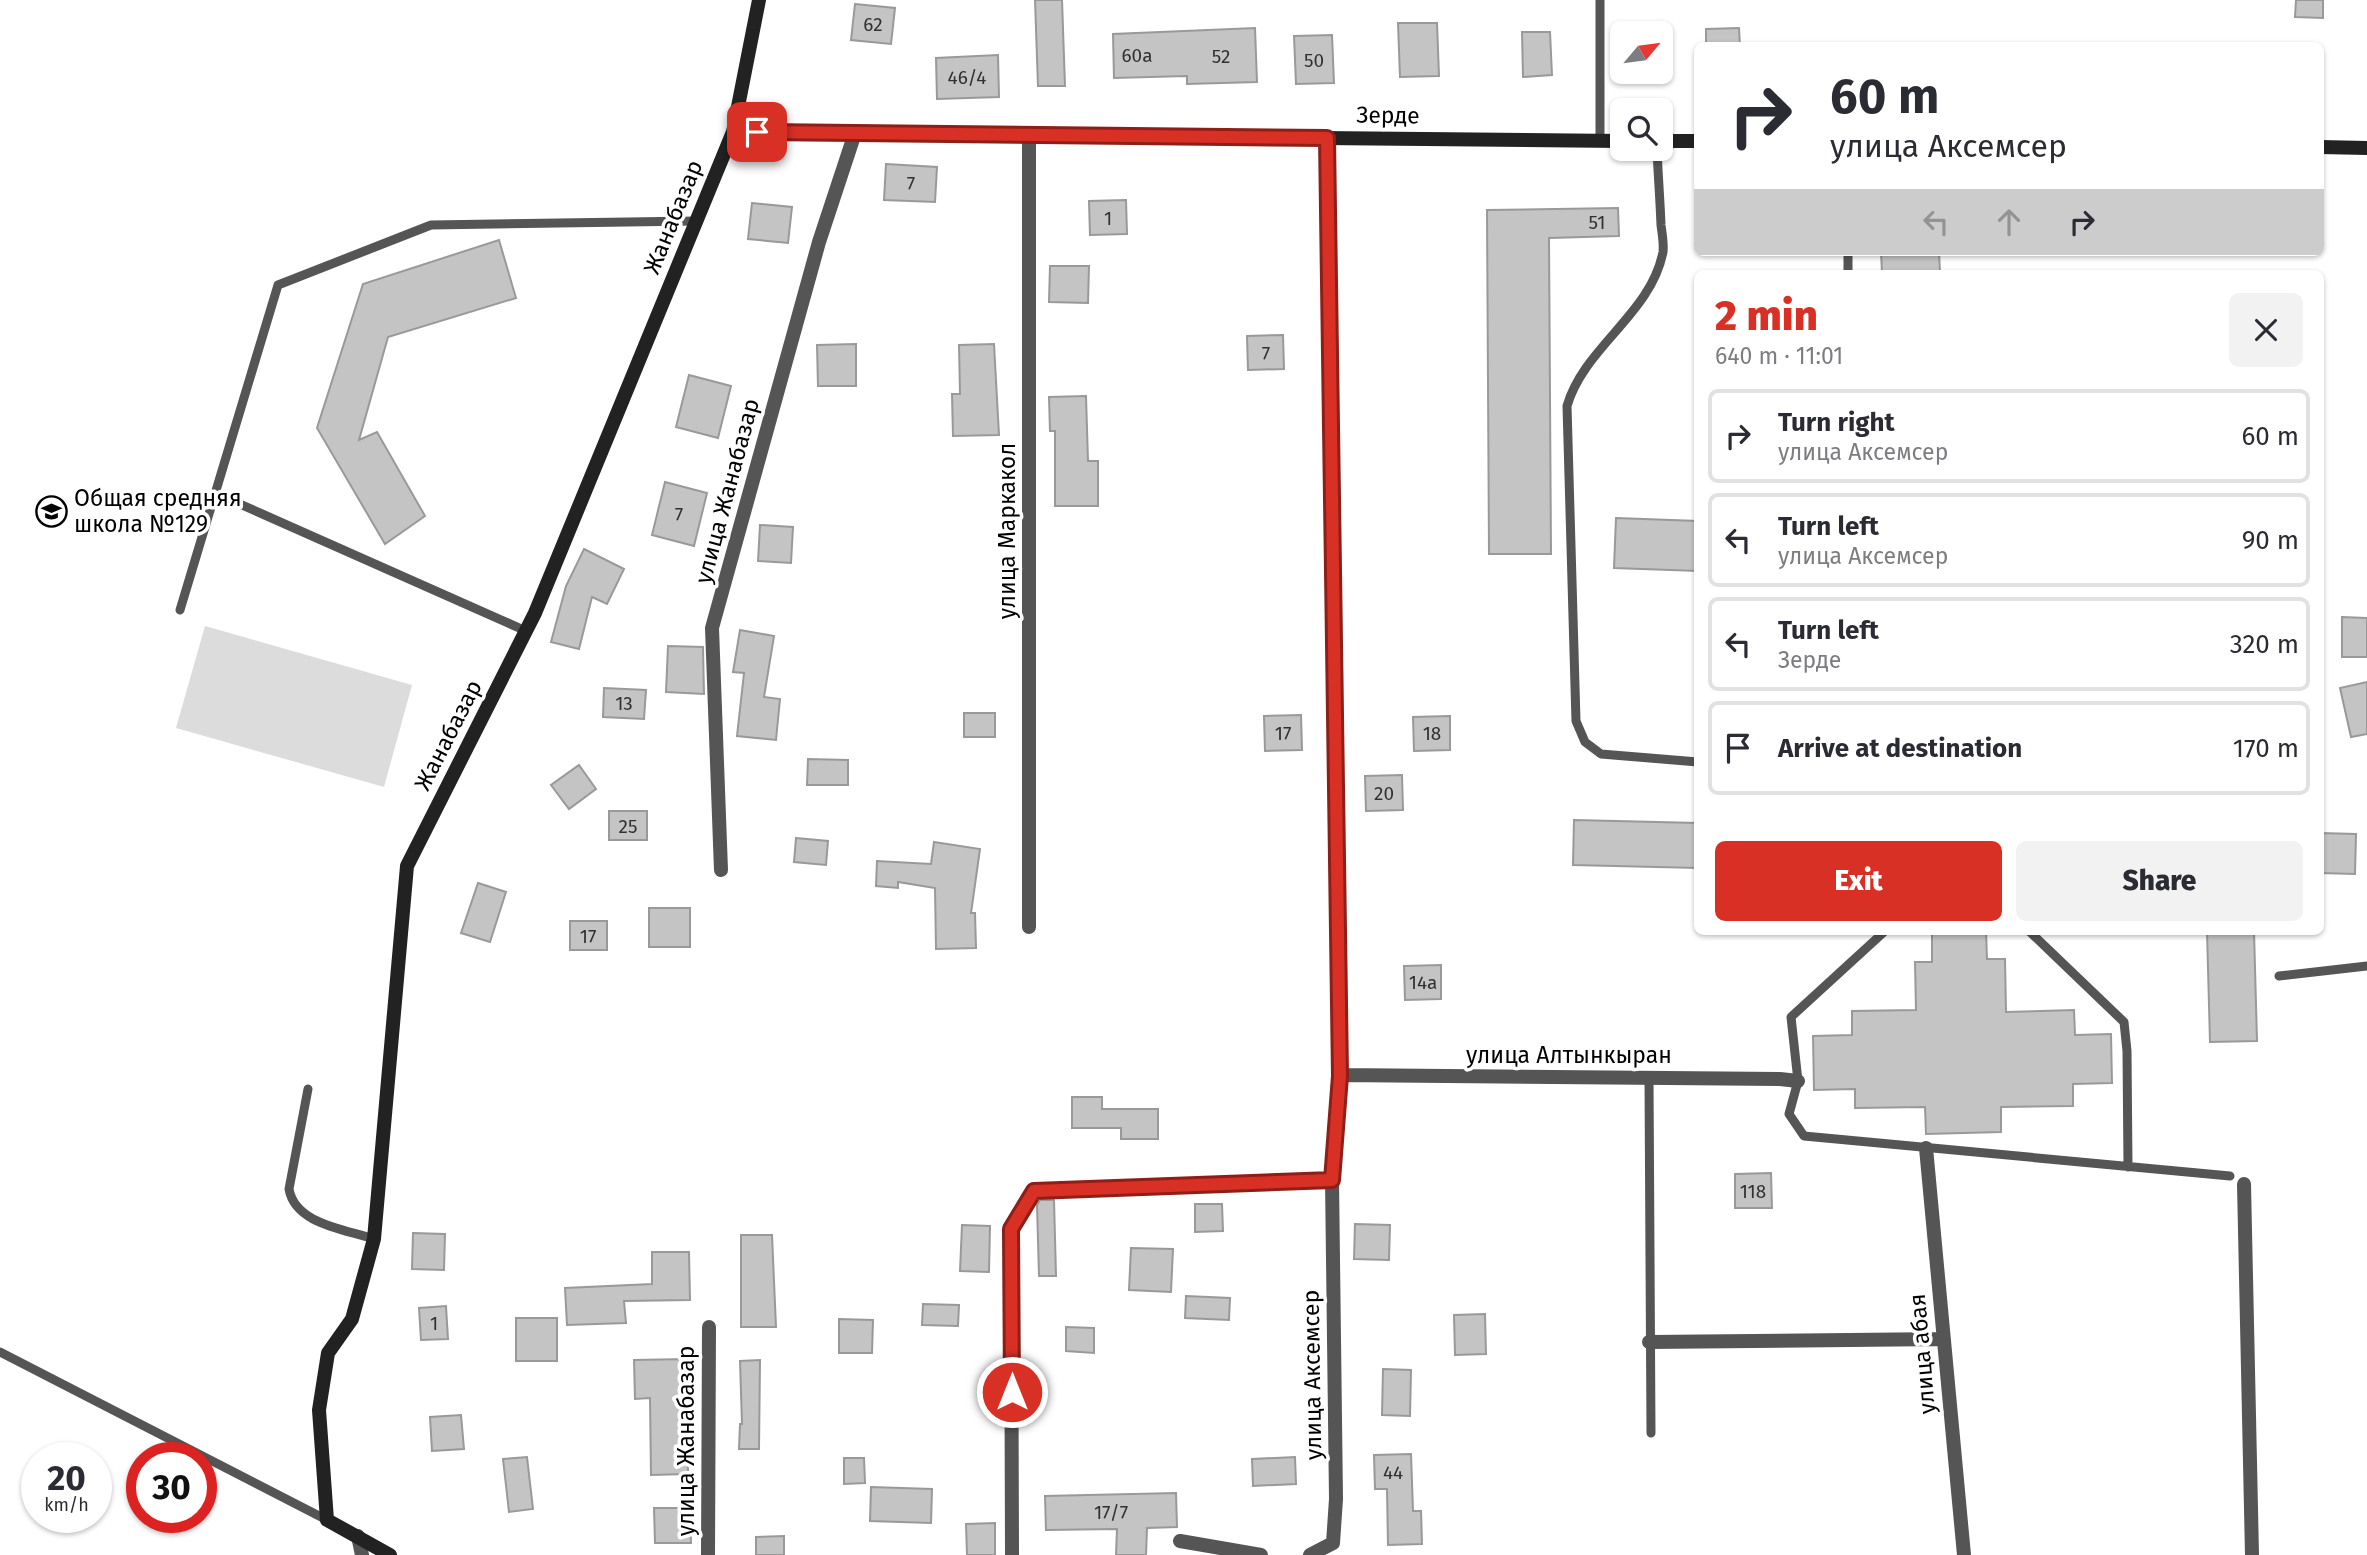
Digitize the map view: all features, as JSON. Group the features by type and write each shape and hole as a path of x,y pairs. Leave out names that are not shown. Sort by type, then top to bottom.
{"street":[{"name":"Жанабазар","path":"327,1520 319,1410 328,1353 352,1319 374,1239 407,866 526,631 733,132 759,0"},
{"name":"Зерде","path":"733,132 1610,140"},
{"name":"улица Жанабазар","path":"721,870 712,628 819,242 855,133"},
{"name":"улица Маркакол","path":"1029,927 1030,135"},
{"name":"улица Аксемсер","path":"1310,1555 1333,1543 1336,1499 1332,1180 1340,1076 1327,138"},
{"path":"1673,141 1694,141"},
{"path":"2324,147 2367,148"},
{"name":"улица Алтынкыран","path":"1340,1076 1798,1081"},
{"name":"улица абая","path":"1926,1148 1964,1555"},
{"path":"1012,1555 1011,1229 1034,1191 1332,1180"},
{"path":"2244,1184 2252,1555"},
{"name":"улица Жанабазар","path":"708,1555 709,1327"},
{"path":"1649,1342 1944,1339"},
{"path":"327,1520 390,1555"},
{"path":"358,1536 362,1555"},
{"path":"1180,1541 1261,1555"}],"lane":[{"path":"1600,140 1601,0"},
{"path":"1658,161 1663,251 1650,283 1628,318 1599,349 1573,384 1567,406 1576,721 1585,742 1601,754 1694,762"},
{"path":"180,610 278,285 431,225 696,221"},
{"path":"215,493 526,631"},
{"path":"1881,935 1791,1017 1798,1081 1789,1114 1804,1136 2230,1176"},
{"path":"2033,935 2124,1022 2127,1052 2128,1167"},
{"path":"2279,976 2367,966"},
{"path":"1649,1078 1651,1433"},
{"path":"307,1090 289,1189 291,1201 304,1216 374,1239"},
{"path":"0,1352 327,1520"}],"shaded area":[{"path":"205,626 412,685 384,787 176,728"}],"building":[{"path":"1035,0 1062,0 1065,86 1038,86"},
{"path":"2296,0 2323,0 2323,18 2295,17"},
{"path":"855,4 895,8 891,44 851,40"},
{"path":"1398,23 1437,23 1439,76 1400,77"},
{"path":"1255,28 1257,82 1187,84 1187,76 1114,78 1113,34"},
{"path":"1739,28 1740,42 1706,42 1706,29"},
{"path":"1522,32 1550,32 1552,75 1523,77"},
{"path":"1332,35 1334,83 1296,84 1294,36"},
{"path":"998,55 999,97 937,99 936,58"},
{"path":"886,164 937,167 935,202 884,200"},
{"path":"1126,200 1127,234 1090,235 1089,201"},
{"path":"752,203 792,207 788,243 748,239"},
{"path":"1618,208 1619,236 1549,238 1551,554 1489,554 1487,210"},
{"path":"499,240 516,298 388,337 359,440 377,432 425,516 385,544 317,428 363,284"},
{"path":"1881,256 1939,256 1940,270 1882,270"},
{"path":"1050,266 1089,266 1088,303 1049,302"},
{"path":"1283,335 1284,369 1248,370 1247,336"},
{"path":"856,344 856,386 818,386 817,345"},
{"path":"994,344 999,435 953,436 952,394 960,394 959,345"},
{"path":"689,375 731,386 718,438 676,427"},
{"path":"1086,396 1088,461 1098,461 1098,506 1055,506 1055,431 1050,431 1049,397"},
{"path":"665,482 707,493 694,546 652,535"},
{"path":"1616,518 1694,521 1694,571 1614,568"},
{"path":"760,525 793,527 791,563 758,561"},
{"path":"584,549 624,569 607,604 592,597 579,649 551,642 566,586"},
{"path":"2342,617 2367,618 2367,657 2342,657"},
{"path":"740,630 774,636 764,697 780,699 776,740 737,736 744,673 733,672"},
{"path":"668,646 703,647 704,694 666,692"},
{"path":"2367,682 2367,734 2351,737 2340,688"},
{"path":"604,688 646,690 644,719 603,717"},
{"path":"964,713 995,713 995,737 964,737"},
{"path":"1301,715 1302,750 1265,751 1264,716"},
{"path":"1450,716 1450,750 1414,751 1413,717"},
{"path":"808,759 848,760 848,785 807,785"},
{"path":"579,765 596,789 569,809 551,785"},
{"path":"1402,775 1403,810 1366,811 1365,776"},
{"path":"609,811 647,811 647,840 609,840"},
{"path":"1574,820 1694,823 1694,868 1573,865"},
{"path":"2324,833 2356,834 2355,874 2324,873"},
{"path":"796,838 828,841 826,865 794,862"},
{"path":"934,842 980,849 971,913 975,913 976,948 936,949 935,888 898,882 898,888 876,886 877,861 931,864"},
{"path":"478,883 506,892 490,942 461,933"},
{"path":"649,908 690,908 690,947 649,947"},
{"path":"570,921 607,921 607,950 570,950"},
{"path":"1932,935 1986,935 1987,959 2005,959 2006,1012 2074,1010 2075,1035 2111,1034 2112,1083 2073,1084 2073,1106 2001,1107 2001,1132 1926,1134 1925,1107 1855,1108 1855,1089 1814,1090 1813,1036 1852,1035 1852,1011 1916,1010 1915,962 1932,962"},
{"path":"2207,935 2254,935 2257,1041 2210,1042"},
{"path":"1441,965 1441,999 1405,1000 1404,966"},
{"path":"1072,1097 1102,1097 1102,1109 1158,1109 1158,1139 1121,1139 1121,1128 1072,1128"},
{"path":"1771,1173 1772,1208 1735,1208 1735,1174"},
{"path":"1040,1200 1054,1200 1056,1276 1039,1276 1037,1205"},
{"path":"1195,1204 1222,1204 1223,1231 1195,1232"},
{"path":"1355,1224 1390,1225 1389,1260 1354,1259"},
{"path":"962,1225 990,1226 989,1272 960,1271"},
{"path":"413,1233 445,1234 444,1270 412,1269"},
{"path":"741,1235 772,1235 776,1327 741,1327"},
{"path":"1131,1248 1173,1249 1171,1292 1129,1290"},
{"path":"652,1252 689,1252 690,1300 624,1301 626,1323 567,1325 565,1288 652,1284"},
{"path":"1186,1296 1230,1298 1229,1320 1185,1318"},
{"path":"923,1304 959,1305 958,1326 922,1325"},
{"path":"446,1306 448,1339 421,1340 419,1308"},
{"path":"1485,1314 1486,1354 1455,1355 1454,1315"},
{"path":"516,1318 557,1318 557,1361 516,1361"},
{"path":"839,1319 873,1320 872,1353 839,1353"},
{"path":"1066,1327 1094,1328 1094,1353 1066,1351"},
{"path":"687,1359 688,1474 651,1475 650,1398 635,1399 634,1360"},
{"path":"760,1360 759,1449 739,1449 742,1424 740,1361"},
{"path":"1383,1369 1411,1370 1410,1416 1382,1415"},
{"path":"461,1415 464,1449 432,1451 430,1417"},
{"path":"1411,1454 1413,1511 1421,1511 1422,1544 1388,1545 1387,1489 1375,1489 1374,1455"},
{"path":"527,1457 533,1509 509,1512 503,1459"},
{"path":"1295,1457 1296,1484 1253,1486 1252,1459"},
{"path":"844,1458 864,1458 865,1483 844,1484"},
{"path":"871,1487 932,1489 931,1523 870,1521"},
{"path":"1176,1493 1177,1527 1147,1528 1146,1555 1116,1555 1117,1529 1046,1530 1045,1496"},
{"path":"654,1508 690,1508 691,1543 655,1543"},
{"path":"995,1523 995,1555 967,1555 966,1524"},
{"path":"784,1536 784,1555 756,1555 756,1537"}],"place":[{"name":"Общая средняя школа №129","path":"51,511"}],"route":[{"path":"757,132 1327,138 1340,1076 1332,1180 1034,1191 1011,1229 1012,1392"}]}
